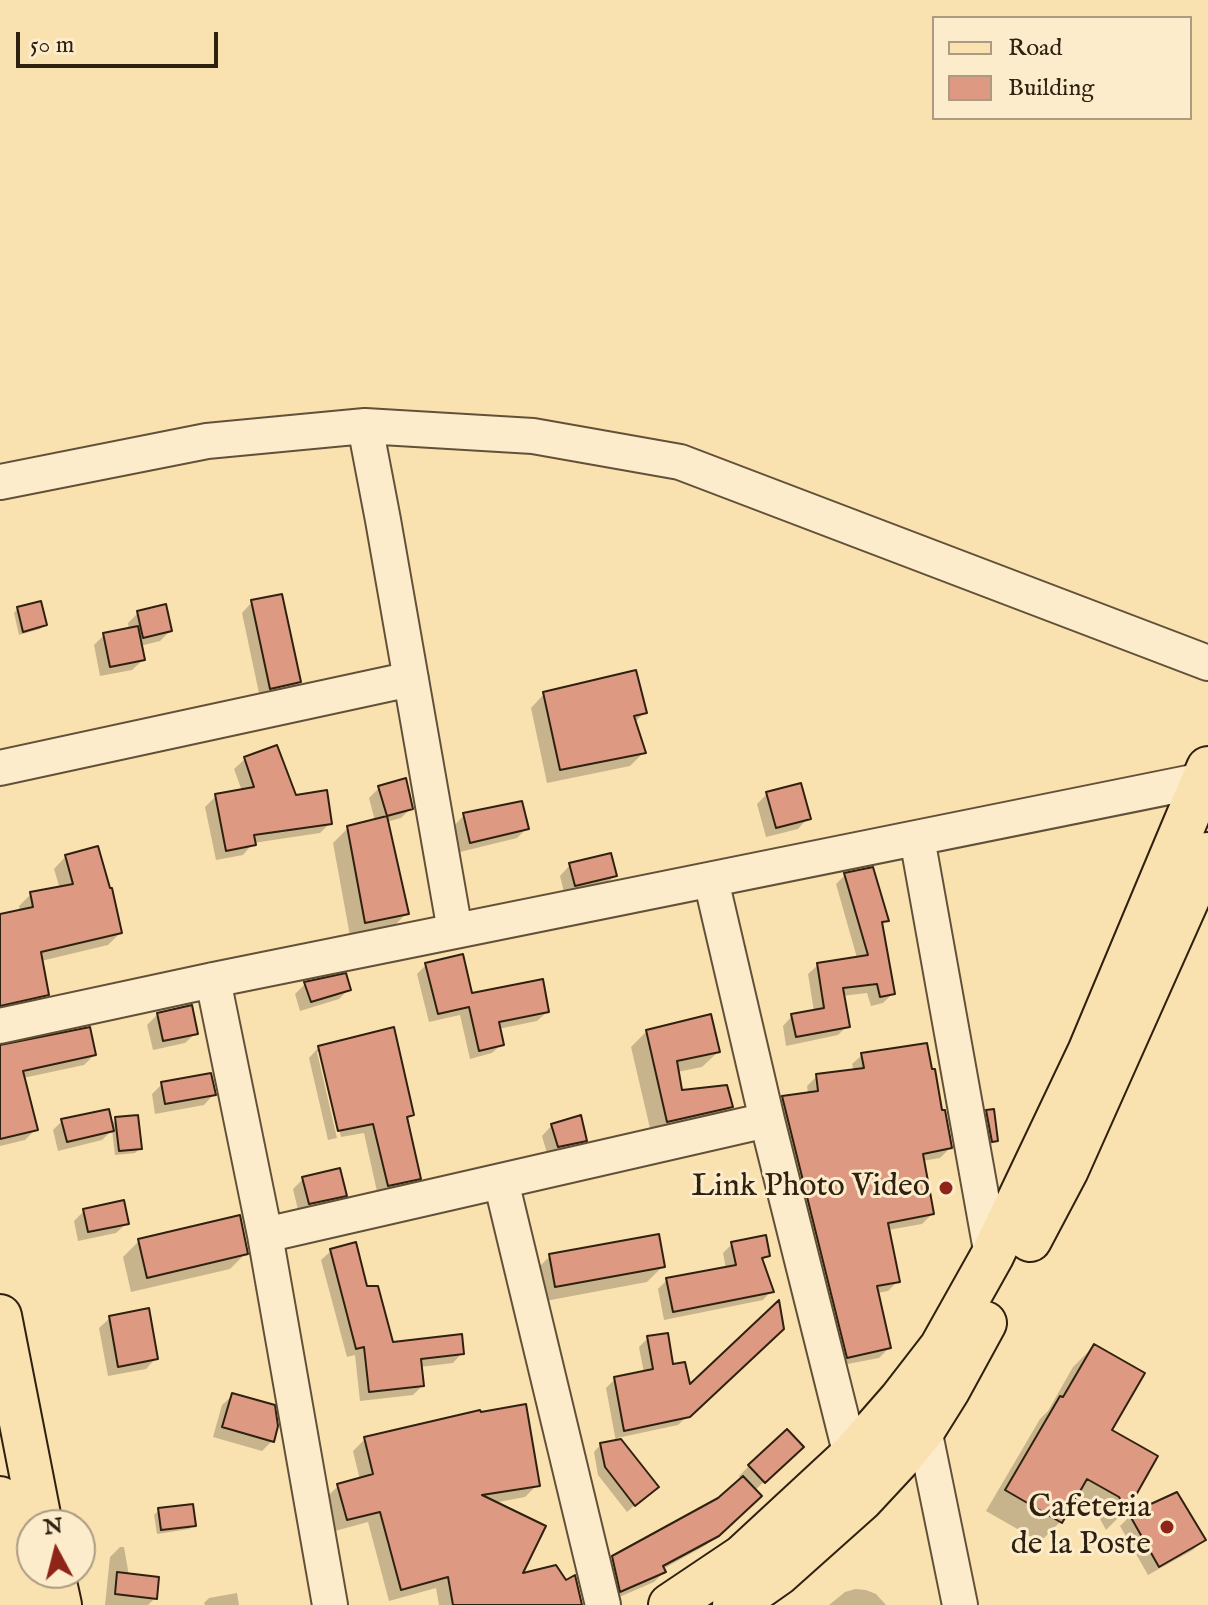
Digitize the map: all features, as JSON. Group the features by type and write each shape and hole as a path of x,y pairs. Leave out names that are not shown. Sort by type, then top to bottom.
{"main road":[{"path":"670,1605 743,1556 851,1456 941,1347 992,1256 1089,1052 1206,776"},
{"path":"734,1605 778,1574 862,1499 924,1429 949,1389 1067,1170 1208,854"},
{"path":"0,1316 12,1522 21,1605"}],"street":[{"path":"365,426 455,931"},
{"path":"0,482 207,441 365,426 533,436 680,462 1208,663"},
{"path":"0,768 411,679"},
{"path":"0,1026 1206,776"},
{"path":"917,838 992,1256"},
{"path":"711,880 851,1456"},
{"path":"213,980 265,1235 330,1605"},
{"path":"265,1235 767,1120"},
{"path":"501,1181 603,1605"},
{"path":"924,1429 960,1605"}],"building":[{"path":"282,594 301,682 270,689 251,600"},
{"path":"41,601 47,625 23,632 17,607"},
{"path":"166,604 172,631 143,638 137,611"},
{"path":"138,626 145,660 110,667 103,633"},
{"path":"636,670 647,713 634,716 646,753 560,770 543,692"},
{"path":"277,745 296,795 327,790 332,824 254,835 256,845 226,851 215,794 254,787 244,757"},
{"path":"406,778 413,809 387,816 378,786"},
{"path":"801,783 811,819 776,828 766,792"},
{"path":"522,801 529,829 470,843 463,813"},
{"path":"387,816 409,914 365,923 347,826"},
{"path":"98,846 122,933 41,952 49,995 0,1006 0,914 33,907 30,892 73,884 65,855"},
{"path":"611,853 617,876 575,886 569,863"},
{"path":"873,867 889,921 882,922 895,994 880,997 877,984 843,988 850,1027 796,1037 791,1014 824,1008 817,963 868,955 844,873"},
{"path":"463,954 472,993 543,979 549,1012 499,1022 504,1045 479,1051 469,1007 438,1014 425,963"},
{"path":"346,973 351,990 311,1002 304,982"},
{"path":"192,1005 198,1034 163,1041 157,1013"},
{"path":"711,1014 720,1052 677,1061 682,1090 727,1085 733,1107 667,1122 646,1030"},
{"path":"90,1027 96,1055 23,1071 38,1130 0,1139 0,1045"},
{"path":"394,1027 414,1115 407,1117 421,1179 388,1186 373,1124 338,1131 318,1046"},
{"path":"927,1043 952,1148 923,1154 934,1214 888,1223 900,1282 877,1286 891,1348 847,1358 782,1096 818,1091 816,1074 864,1068 861,1053"},
{"path":"211,1073 216,1095 165,1104 161,1082"},
{"path":"109,1109 114,1131 67,1142 61,1119"},
{"path":"994,1109 998,1141 992,1142 986,1110"},
{"path":"138,1115 142,1149 119,1151 115,1117"},
{"path":"581,1115 587,1141 558,1147 551,1124"},
{"path":"340,1168 347,1196 309,1204 302,1177"},
{"path":"124,1200 129,1224 88,1232 83,1209"},
{"path":"240,1215 248,1254 147,1278 138,1239"},
{"path":"659,1234 665,1267 555,1287 549,1254"},
{"path":"766,1235 770,1256 762,1258 774,1292 673,1312 666,1278 736,1265 731,1242"},
{"path":"356,1242 367,1286 378,1286 393,1342 462,1334 464,1354 421,1359 424,1386 369,1392 364,1347 356,1349 330,1249"},
{"path":"779,1300 784,1329 690,1417 624,1431 614,1377 653,1369 647,1336 668,1333 673,1364 685,1362 690,1384"},
{"path":"149,1308 158,1359 118,1367 109,1316"},
{"path":"1094,1344 1145,1373 1112,1430 1158,1456 1127,1511 1119,1497 1087,1479 1062,1523 1005,1490"},
{"path":"232,1393 275,1405 278,1426 274,1442 222,1427"},
{"path":"526,1404 540,1486 482,1495 546,1526 523,1573 556,1565 566,1580 575,1575 582,1605 453,1605 448,1577 401,1590 380,1512 347,1520 337,1484 373,1474 364,1437 480,1410"},
{"path":"787,1429 804,1447 765,1483 748,1465"},
{"path":"621,1439 659,1487 635,1506 605,1467 600,1443"},
{"path":"743,1476 762,1496 719,1536 663,1566 666,1572 620,1592 612,1556 718,1498"},
{"name":"Cafeteria de la Poste","path":"1177,1492 1206,1540 1159,1567 1129,1514"},
{"path":"193,1504 196,1526 161,1530 158,1508"},
{"path":"117,1572 159,1577 157,1599 115,1594"}],"place":[{"name":"Link Photo Video","path":"946,1188"},
{"name":"Cafeteria de la Poste","path":"1167,1527"}]}
